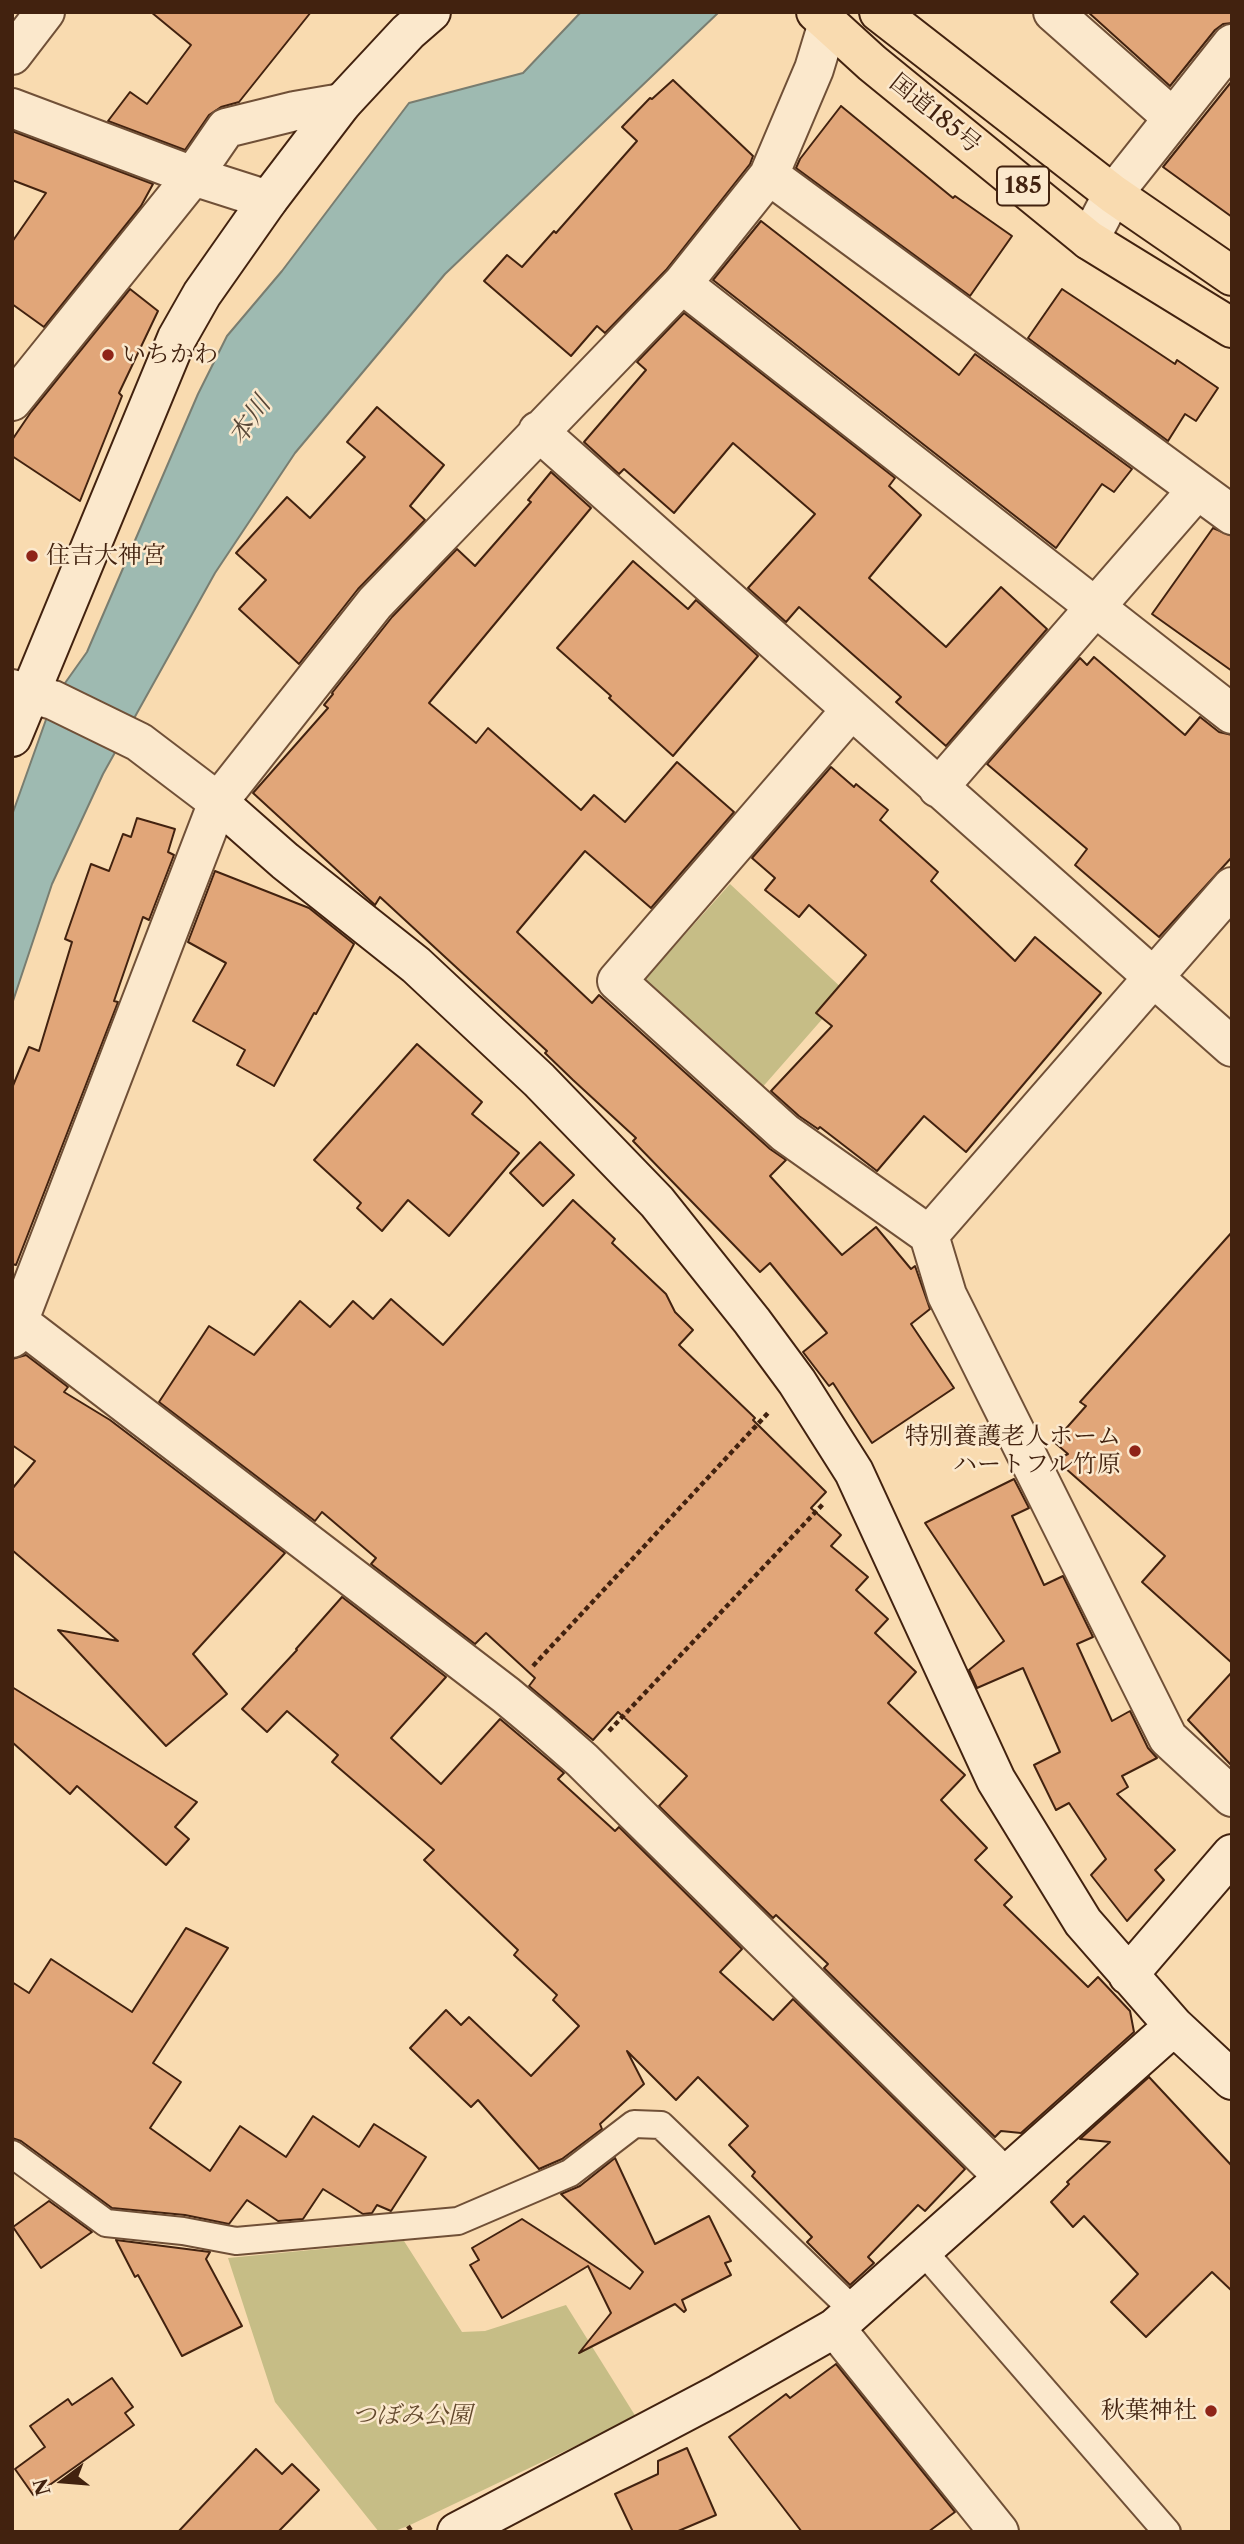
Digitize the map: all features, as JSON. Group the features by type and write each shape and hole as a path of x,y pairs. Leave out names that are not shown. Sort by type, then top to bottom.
{"highway":[{"name":"国道185号","path":"878,12 1112,194 1232,276"},
{"name":"国道185号","path":"822,18 872,63 1088,240 1232,328"}],"street":[{"path":"12,55 45,12"},
{"path":"12,737 32,695 177,338 202,294 268,200 342,103 408,32 431,12"},
{"path":"1053,12 1172,118"},
{"path":"822,18 814,69 769,174 682,284 375,603 218,802 15,1327 506,1695 582,1760 1004,2177"},
{"path":"1088,240 1112,194 1232,44"},
{"path":"12,401 193,176 226,128 342,103"},
{"path":"12,108 193,176 268,200"},
{"path":"769,174 1232,515"},
{"path":"682,284 1232,714"},
{"path":"538,431 1232,1047"},
{"path":"938,788 1196,490"},
{"path":"32,695 139,742 218,802 285,861 416,965 538,1080 657,1202 797,1382 854,1472 996,1780 1083,1922 1174,2026 1232,2080"},
{"path":"851,710 617,981 785,1133 929,1235 947,1295 1168,1738 1232,1797"},
{"path":"929,1235 1232,887"},
{"path":"1128,1975 1232,1854"},
{"path":"457,2532 719,2393 845,2320 1174,2026"},
{"path":"845,2320 999,2532"}],"lane":[{"path":"12,2154 106,2222 183,2231 236,2241 457,2221 570,2173 634,2123 662,2125 845,2320"},
{"path":"923,2251 1167,2532"}],"path":[{"path":"506,1695 797,1382"},
{"path":"582,1760 854,1472"},
{"path":"408,2526 412,2532"}],"green space":[{"path":"730,884 846,992 760,1090 639,986"},
{"name":"つぼみ公園","path":"404,2241 462,2332 485,2331 566,2305 636,2417 408,2526 392,2532 379,2532 275,2402 228,2258"}],"water":[{"name":"本川","path":"581,12 719,12 445,274 295,453 215,573 103,774 52,884 12,1004 12,815 53,700 87,652 198,394 227,336 282,271 409,103 523,73"}],"building":[{"path":"151,12 311,12 239,102 221,107 209,115 185,150 108,121 130,92 147,104 191,45"},
{"path":"1088,12 1232,12 1232,23 1223,24 1215,30 1170,86"},
{"path":"673,80 753,156 750,164 666,270 605,333 597,326 571,356 484,281 507,255 522,267 554,231 556,233 637,141 622,127 650,98"},
{"path":"1232,81 1232,217 1163,167"},
{"path":"841,106 953,198 955,196 1012,236 970,296 796,168"},
{"path":"12,131 153,184 141,206 44,327 12,304 12,242 46,193 12,180"},
{"path":"761,221 959,375 975,354 1132,469 1114,492 1102,484 1056,548 713,280"},
{"path":"130,289 158,311 119,393 122,396 80,501 12,456 12,440 31,412"},
{"path":"1062,289 1175,364 1177,360 1218,388 1196,421 1185,414 1168,441 1028,338"},
{"path":"684,313 895,478 889,486 921,515 869,578 946,647 1001,587 1047,629 946,746 896,702 901,697 799,607 786,622 748,588 815,514 733,443 674,513 624,469 619,474 584,442 646,370 637,362"},
{"path":"377,407 444,465 410,506 425,520 358,589 299,664 239,609 266,580 236,553 287,497 310,518 365,457 347,442"},
{"path":"551,472 591,508 429,703 476,743 488,728 581,810 594,795 625,822 677,762 734,812 651,908 585,851 517,932 592,1003 599,995 770,1149 786,1160 770,1176 842,1255 876,1227 911,1269 915,1266 930,1309 911,1324 954,1388 872,1443 833,1383 829,1386 803,1352 827,1333 770,1263 760,1272 633,1141 636,1138 545,1053 547,1051 380,897 375,905 253,793 328,708 324,705 332,693 392,617 457,549 475,566 531,502 528,500"},
{"path":"1213,528 1232,536 1232,671 1152,614"},
{"path":"633,561 688,609 696,600 758,656 673,756 557,648"},
{"path":"1094,657 1185,735 1200,717 1219,732 1232,735 1232,857 1159,937 1075,865 1087,849 987,764 1080,658 1087,665"},
{"path":"831,767 854,787 856,784 888,810 880,820 938,872 931,881 1015,961 1035,937 1101,993 966,1152 924,1116 877,1171 820,1127 818,1129 799,1116 771,1091 832,1026 816,1013 866,955 809,905 799,917 765,890 775,878 752,858"},
{"path":"137,818 175,829 168,852 174,855 149,920 143,917 114,1001 118,1002 16,1265 12,1264 12,1088 29,1047 39,1051 72,942 65,939 91,864 109,871 123,834 131,837"},
{"path":"215,871 309,908 354,944 274,1086 237,1065 245,1050 193,1021 226,963 188,942"},
{"path":"417,1044 482,1102 472,1114 519,1153 449,1236 408,1200 382,1231 357,1208 361,1203 314,1160"},
{"path":"540,1142 574,1175 543,1206 510,1173"},
{"path":"573,1200 615,1239 612,1243 666,1294 675,1312 693,1330 679,1345 755,1418 753,1420 826,1492 811,1508 841,1535 831,1546 868,1577 856,1590 888,1619 875,1633 916,1672 888,1703 965,1775 941,1800 987,1848 975,1860 1012,1897 1004,1905 1088,1987 1098,1977 1130,2011 1134,2032 1021,2133 1001,2131 995,2137 824,1968 828,1964 776,1915 773,1918 659,1806 687,1776 618,1712 593,1740 529,1686 535,1678 486,1633 475,1644 371,1564 376,1558 322,1512 315,1521 159,1402 209,1326 254,1355 300,1301 330,1327 353,1301 373,1319 391,1299 443,1345"},
{"name":"特別養護老人ホーム ハートフル竹原","path":"1232,1232 1232,1663 1142,1582 1165,1556 1056,1460 1068,1454 1054,1442 1086,1406 1080,1402"},
{"path":"26,1355 68,1387 64,1392 110,1420 285,1553 193,1654 227,1694 166,1746 58,1630 118,1641 12,1550 12,1489 35,1461 12,1445 12,1359"},
{"path":"1014,1479 1029,1508 1012,1516 1044,1585 1063,1576 1093,1637 1077,1644 1112,1721 1130,1711 1148,1748 1157,1758 1122,1776 1128,1787 1117,1794 1175,1850 1155,1870 1164,1880 1127,1921 1091,1875 1106,1859 1069,1803 1056,1810 1034,1765 1060,1752 1023,1668 977,1688 969,1670 1004,1641 925,1523"},
{"path":"342,1597 446,1677 391,1738 441,1784 500,1719 564,1773 558,1779 615,1831 619,1827 742,1949 720,1972 773,2020 793,1999 965,2169 925,2211 918,2205 868,2257 874,2263 850,2285 807,2242 812,2237 752,2176 755,2172 729,2145 748,2126 698,2077 676,2100 627,2051 644,2084 600,2124 602,2129 562,2159 539,2169 478,2100 471,2107 410,2048 446,2010 461,2025 469,2017 531,2076 579,2026 553,2000 557,1995 514,1955 518,1950 424,1860 434,1850 332,1762 338,1755 287,1711 267,1732 242,1709"},
{"path":"1232,1672 1232,1766 1188,1720"},
{"path":"12,1687 197,1802 175,1827 189,1839 166,1865 77,1786 70,1794 12,1742"},
{"path":"186,1928 228,1948 153,2063 181,2082 150,2128 210,2171 240,2126 286,2157 313,2116 359,2147 374,2124 426,2157 391,2211 377,2205 372,2213 363,2214 323,2189 303,2219 278,2221 247,2200 229,2224 185,2215 112,2208 21,2141 12,2138 12,1982 29,1993 51,1959 132,2012"},
{"path":"1149,2077 1232,2166 1232,2291 1212,2272 1146,2337 1111,2302 1138,2274 1084,2216 1073,2227 1051,2202 1069,2184 1067,2182 1110,2142 1080,2139"},
{"path":"615,2158 655,2244 709,2216 731,2261 725,2263 731,2275 682,2300 686,2310 684,2312 675,2304 579,2353 611,2313 588,2266 502,2318 470,2265 479,2260 472,2248 522,2219 630,2289 643,2272 561,2194 580,2186"},
{"path":"49,2201 92,2232 41,2268 13,2227"},
{"path":"116,2240 210,2252 206,2259 242,2326 182,2356"},
{"path":"836,2364 955,2512 928,2532 802,2532 729,2437 786,2394 790,2398"},
{"path":"112,2378 133,2407 125,2413 134,2425 34,2496 15,2469 45,2447 30,2426 68,2399 72,2405"},
{"path":"687,2448 716,2515 676,2532 633,2532 615,2494 658,2474 658,2461"},
{"path":"256,2449 282,2474 292,2464 319,2490 278,2532 178,2532"}],"place":[{"name":"いちかわ","path":"108,355"},
{"name":"住吉大神宮","path":"32,556"},
{"name":"特別養護老人ホーム ハートフル竹原","path":"1135,1451"},
{"name":"秋葉神社","path":"1211,2411"}]}
